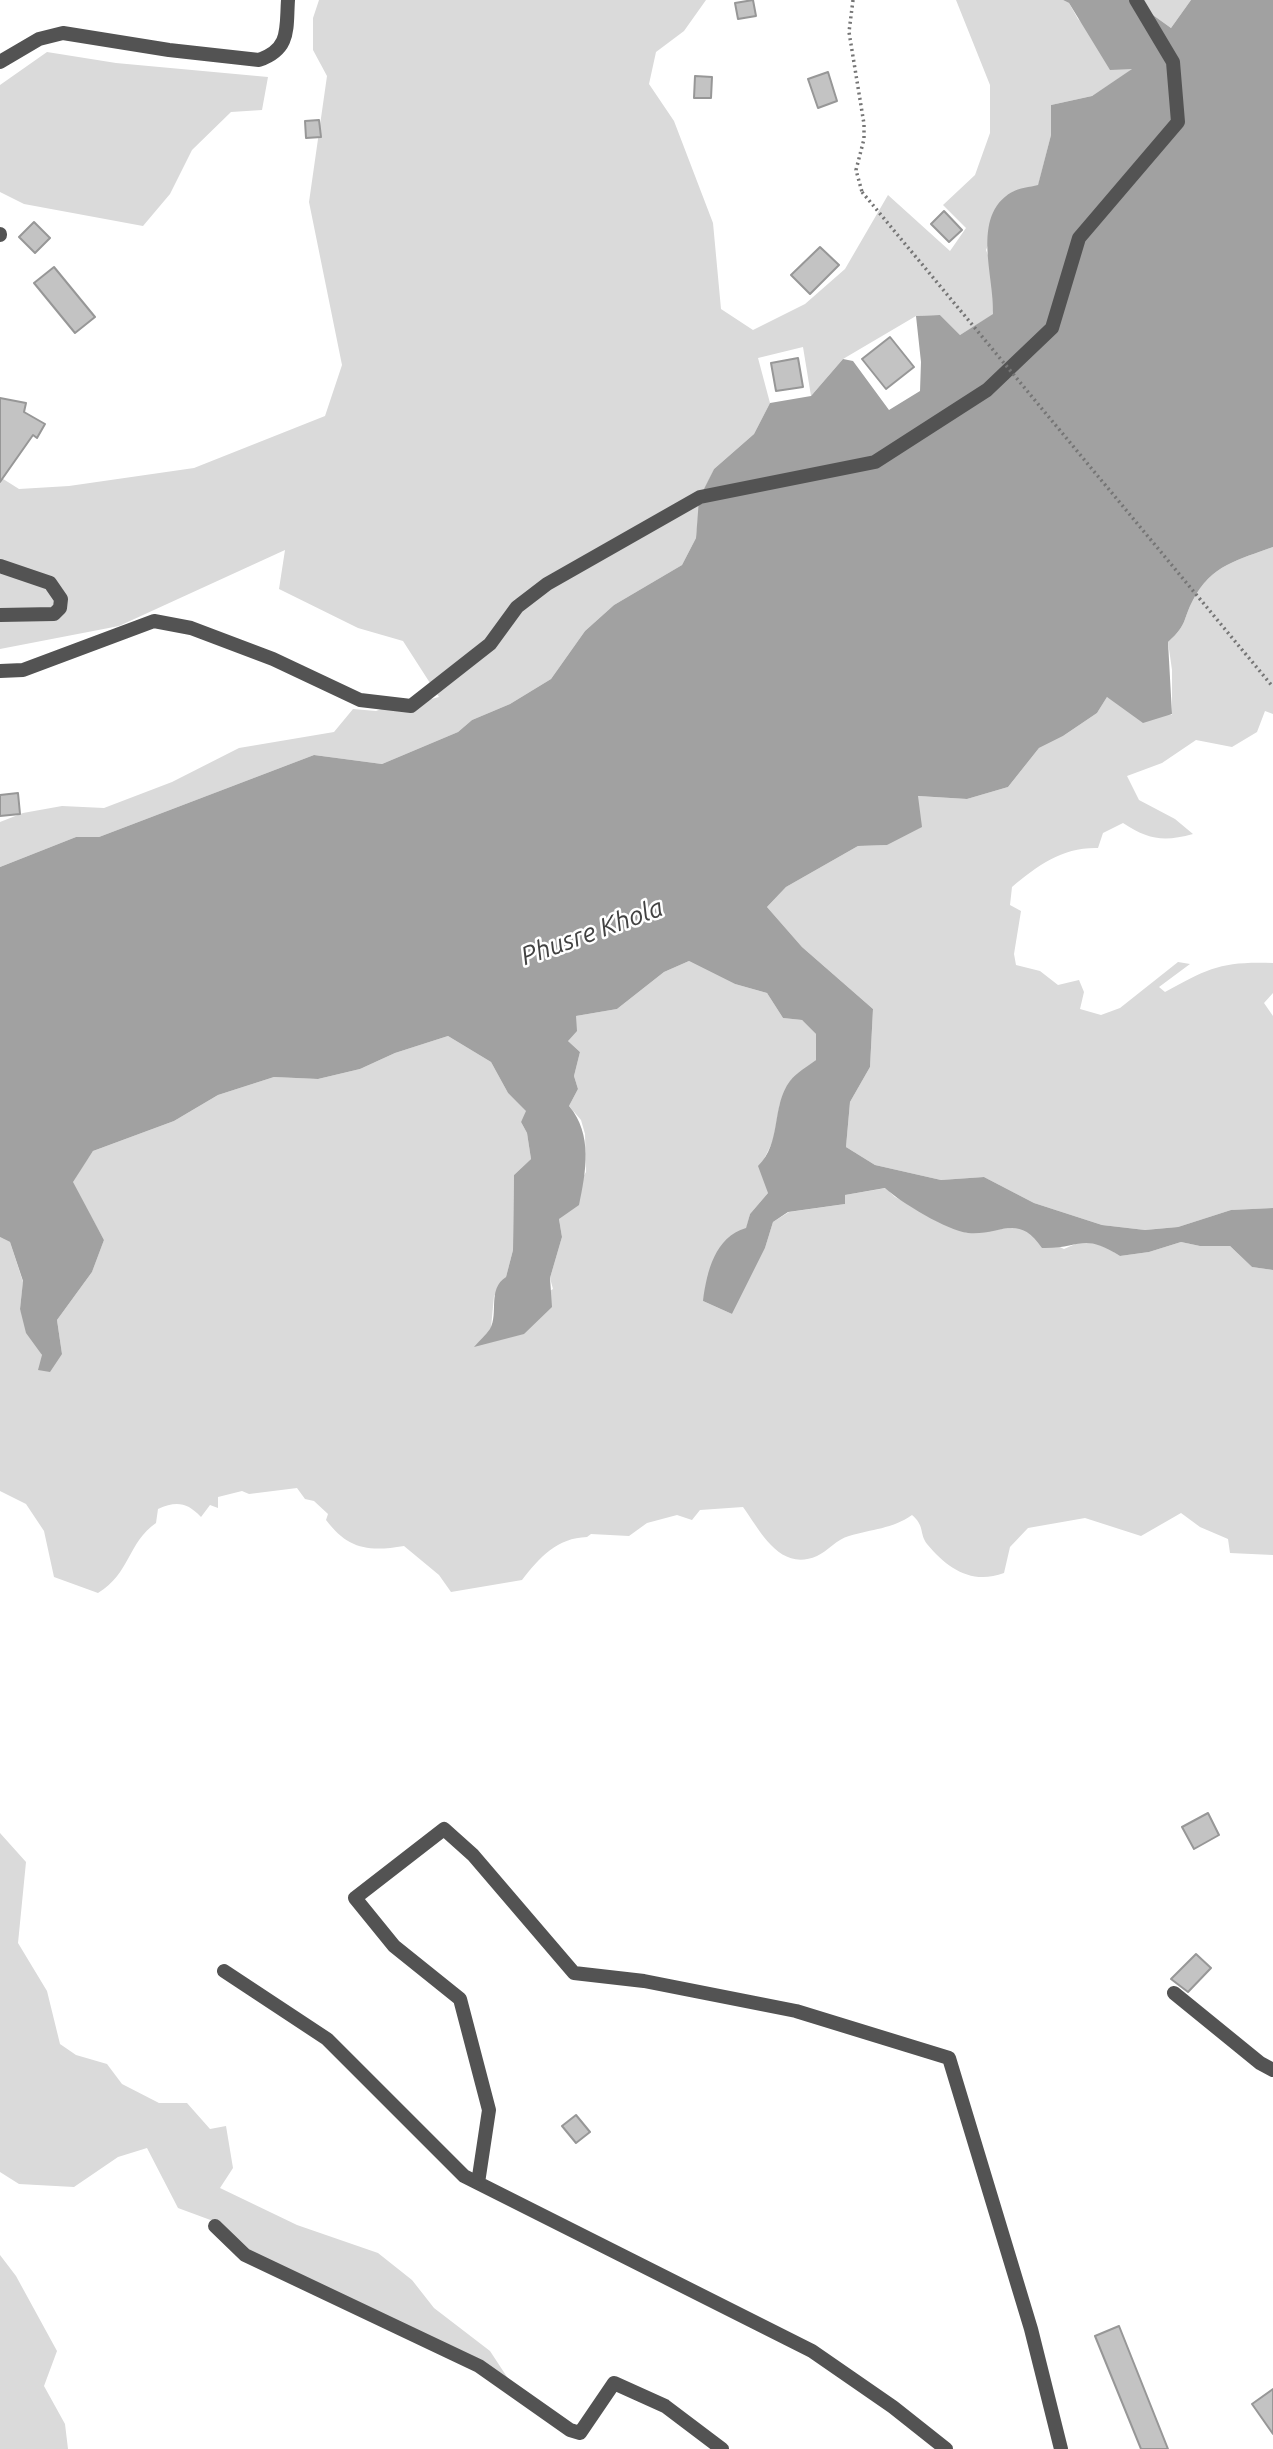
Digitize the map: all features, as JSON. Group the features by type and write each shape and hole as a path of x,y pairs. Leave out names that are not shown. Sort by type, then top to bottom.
{"street":[{"path":"0,62 39,39 63,33 169,50 259,60 270,56 285,41 288,0"},
{"path":"0,671 23,670 154,621 191,628 273,659 360,700 411,706 490,644 517,607 547,584 699,497 875,462 987,390 1052,328 1079,238 1178,122 1174,62 1136,0"},
{"path":"0,566 50,583 61,599 60,608 54,614 0,615"},
{"path":"478,2183 489,2110 460,1999 394,1946 355,1898 444,1829 473,1855 574,1973 644,1981 796,2011 949,2058 1031,2329 1062,2449"},
{"path":"224,1971 327,2039 464,2176 812,2351 893,2407 946,2449"},
{"path":"1174,1993 1260,2063 1273,2070"},
{"path":"215,2226 245,2255 479,2366 570,2430 580,2433 614,2382 665,2406 722,2449"}],"path":[{"path":"853,0 849,32 864,124 864,139 856,170 862,192 1273,687"}],"shaded area":[{"path":"319,0 706,0 684,31 656,52 649,84 674,121 713,223 721,309 753,330 805,304 845,269 888,195 950,251 966,228 943,205 975,175 990,133 990,85 956,0 1063,0 1069,3 1078,19 1133,69 1092,96 1051,105 1051,135 1038,186 1012,192 986,250 991,263 994,314 960,335 940,315 916,316 843,359 811,396 803,347 758,358 770,403 754,434 714,469 700,499 696,538 682,565 614,605 585,631 551,679 510,704 472,720 458,732 382,764 314,755 99,837 76,837 0,867 0,822 23,813 62,806 104,808 172,782 239,748 334,732 353,709 376,711 404,701 420,702 439,697 403,641 358,628 279,589 285,550 119,626 0,649 0,477 19,489 69,486 194,468 325,416 342,365 309,202 327,76 313,50 313,18"},
{"path":"1132,0 1191,0 1171,28"},
{"path":"47,52 116,63 268,77 262,110 231,112 192,150 170,194 143,226 24,204 0,192 0,85"},
{"path":"1273,547 1273,714 1265,711 1257,732 1232,747 1196,740 1162,763 1127,776 1139,800 1175,819 1193,834 1157,838 1123,823 1103,833 1098,848 1085,848 1062,854 1031,871 1012,887 1010,905 1021,911 1014,954 1016,965 1040,971 1058,985 1079,980 1084,992 1080,1009 1101,1015 1120,1008 1178,962 1190,964 1159,987 1165,992 1216,968 1241,963 1273,963 1273,993 1264,1003 1273,1016 1273,1208 1231,1210 1178,1227 1145,1230 1102,1225 1034,1203 984,1177 941,1180 875,1165 846,1147 850,1102 870,1067 873,1009 802,947 767,907 786,887 858,846 887,845 917,796 967,799 1008,787 1039,748 1063,736 1097,713 1107,697 1172,715 1172,670 1168,642 1182,626 1200,588 1227,565"},
{"path":"689,961 735,984 767,993 783,1018 802,1020 816,1034 816,1060 791,1080 780,1103 773,1141 763,1161 768,1193 750,1214 746,1229 703,1301 732,1314 765,1248 773,1222 789,1212 845,1204 845,1195 886,1188 895,1197 967,1233 1019,1227 1064,1249 1082,1241 1100,1243 1120,1256 1149,1252 1181,1242 1200,1246 1230,1246 1252,1267 1273,1270 1273,1555 1230,1553 1228,1539 1200,1527 1181,1513 1141,1536 1085,1518 1028,1528 1010,1547 1004,1573 981,1577 961,1572 943,1561 927,1544 919,1523 912,1515 889,1526 845,1538 821,1554 804,1560 792,1559 773,1547 743,1507 700,1510 692,1520 677,1515 647,1523 629,1536 591,1534 576,1538 550,1550 522,1580 451,1592 439,1575 404,1546 369,1548 351,1543 342,1537 326,1520 328,1514 314,1501 305,1499 297,1488 249,1494 242,1491 218,1497 218,1508 210,1505 201,1517 181,1504 158,1509 156,1523 140,1539 117,1577 98,1593 54,1577 44,1531 26,1504 0,1491 0,1237 10,1242 23,1282 20,1309 42,1355 62,1354 57,1320 92,1272 104,1240 72,1182 93,1151 174,1121 218,1095 274,1077 318,1079 360,1069 395,1053 448,1036 491,1062 508,1093 527,1111 521,1122 527,1133 531,1159 514,1175 513,1250 506,1277 494,1296 491,1328 553,1289 550,1278 562,1237 559,1219 586,1172 585,1134 581,1120 569,1106 578,1089 574,1076 580,1052 568,1041 576,1016 617,1009 664,972"},
{"path":"0,1833 26,1862 18,1943 47,1991 60,2044 76,2055 107,2064 122,2084 159,2103 187,2103 210,2129 226,2126 233,2168 220,2188 297,2225 378,2253 412,2280 434,2308 490,2351 511,2383 249,2252 224,2225 178,2208 147,2148 118,2157 74,2187 19,2184 0,2172"},
{"path":"0,2255 16,2276 57,2351 44,2386 65,2424 68,2449 0,2449"}],"water":[{"name":"Phusre Khola","path":"1063,0 1132,0 1171,28 1191,0 1273,0 1273,547 1227,565 1200,588 1182,626 1168,642 1172,714 1143,723 1107,697 1097,713 1063,736 1039,748 1008,787 967,799 918,796 922,827 887,845 858,846 786,887 767,907 802,947 873,1009 870,1067 850,1102 846,1147 875,1165 941,1180 984,1177 1034,1203 1102,1225 1145,1230 1178,1227 1231,1210 1273,1208 1273,1270 1252,1267 1230,1246 1200,1246 1181,1242 1149,1252 1120,1256 1089,1243 1042,1248 1033,1237 1016,1228 968,1233 925,1215 885,1188 845,1195 845,1204 788,1212 773,1222 765,1248 732,1314 703,1301 710,1267 720,1247 735,1232 746,1228 750,1214 768,1193 758,1166 774,1136 784,1091 799,1072 816,1060 816,1034 802,1020 783,1018 767,993 735,984 689,961 664,972 617,1009 576,1016 577,1031 568,1041 580,1052 574,1076 578,1089 569,1106 577,1117 585,1141 584,1180 579,1205 559,1219 562,1237 550,1278 552,1307 524,1334 474,1347 490,1329 497,1288 506,1277 513,1250 514,1175 531,1159 527,1133 521,1122 526,1111 508,1093 491,1062 448,1036 395,1053 360,1069 318,1079 274,1077 218,1095 174,1121 93,1151 73,1182 104,1240 92,1272 57,1320 62,1354 50,1372 38,1370 42,1355 26,1333 20,1309 23,1281 10,1242 0,1237 0,867 76,837 99,837 314,755 382,764 458,732 472,720 510,704 551,679 585,631 614,605 682,565 696,538 699,499 714,469 754,434 770,403 811,396 843,359 853,361 889,410 920,391 921,362 916,316 940,315 960,335 993,314 988,248 988,231 992,216 999,203 1012,192 1038,185 1051,135 1051,105 1092,96 1132,69 1110,70 1069,3"}],"building":[{"path":"753,0 756,16 738,19 735,3"},
{"path":"828,72 837,101 818,108 808,79"},
{"path":"695,76 712,77 711,98 694,98"},
{"path":"319,120 321,137 306,138 305,121"},
{"path":"944,211 962,230 949,242 931,224"},
{"path":"34,222 50,238 35,253 19,237"},
{"path":"820,247 839,265 810,294 791,275"},
{"path":"54,267 95,317 75,333 34,283"},
{"path":"890,337 914,367 886,389 862,359"},
{"path":"798,358 803,387 776,391 771,363"},
{"path":"0,398 26,403 24,412 45,424 37,438 33,435 0,482"},
{"path":"18,793 20,814 0,816 0,795"},
{"path":"1208,1813 1219,1835 1194,1849 1182,1827"},
{"path":"1196,1954 1211,1968 1188,1992 1171,1979"},
{"path":"576,2115 590,2132 576,2143 562,2126"},
{"path":"1119,2326 1168,2449 1141,2449 1095,2336"},
{"path":"1273,2389 1273,2434 1252,2404"}]}
